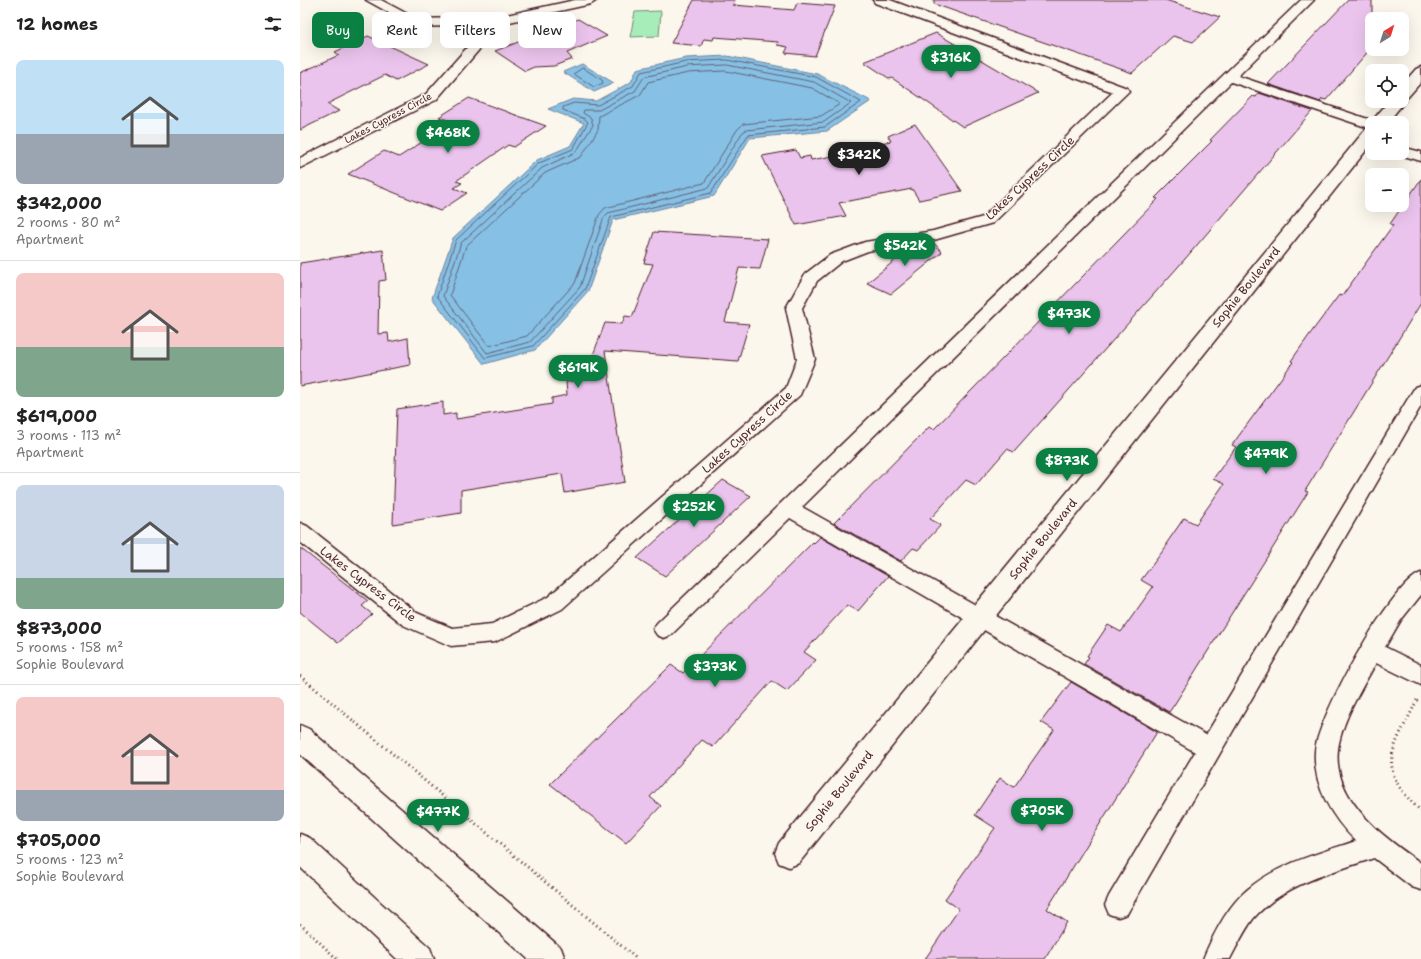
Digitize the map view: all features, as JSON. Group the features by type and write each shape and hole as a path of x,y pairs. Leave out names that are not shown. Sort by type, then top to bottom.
{"street":[{"path":"1409,87 1421,72"},
{"name":"Sophie Boulevard","path":"1385,116 1391,108"},
{"name":"Sophie Boulevard","path":"789,853 1365,141"},
{"path":"300,738 550,959"},
{"path":"300,848 419,959"}],"lane":[{"path":"372,0 415,22 440,22"},
{"path":"510,18 591,0"},
{"name":"Lakes Cypress Circle","path":"300,531 410,619 451,637 495,633 555,603 794,391 806,359 794,308 811,278 836,258 865,248 934,235 988,220 1122,91 879,0"},
{"path":"664,628 1308,0"},
{"name":"Lakes Cypress Circle","path":"300,164 431,97 474,48"},
{"path":"1228,77 1365,129"},
{"path":"1409,153 1421,157"},
{"path":"1118,905 1421,391"},
{"path":"788,508 980,616 1210,749"},
{"path":"1421,581 1396,611 1371,650 1336,718 1326,753 1327,770 1332,789 1344,809 1359,828 1377,845 1421,878"},
{"path":"1371,650 1420,686"},
{"path":"1216,959 1244,910 1260,895 1278,883 1377,845"}],"path":[{"path":"300,676 637,959"},
{"path":"1420,686 1391,756 1393,774 1406,797 1421,812"},
{"path":"300,924 337,959"}],"green space":[{"path":"661,11 659,36 630,37 635,12"}],"water":[{"path":"727,56 817,74 871,101 827,131 750,138 714,196 613,220 588,291 535,350 484,364 432,298 453,238 537,160 570,146 584,123 548,109 573,99 596,101 631,82 637,69 686,58"},
{"path":"582,64 614,83 594,92 563,72"}],"building":[{"path":"694,0 735,0 733,5 794,10 797,3 835,6 815,56 785,53 788,47 777,45 778,42 714,37 713,40 704,39 701,46 671,43"},
{"path":"934,0 1165,0 1220,17 1193,42 1173,36 1132,73 934,4"},
{"path":"1348,0 1372,0 1372,12 1365,12 1365,55 1326,100 1322,99 1320,102 1268,84"},
{"path":"578,19 607,36 567,53 572,59 554,66 534,67 525,71 495,51 503,48 510,48 510,45 518,42 518,48 576,48 576,20"},
{"path":"936,33 1038,93 963,127 892,78 890,79 864,62"},
{"path":"368,36 372,38 372,48 394,48 429,64 396,81 385,75 327,104 339,111 300,130 300,73 339,55 335,52 343,48 364,48 364,38"},
{"path":"1259,93 1312,111 1185,259 1014,452 1007,449 976,485 966,480 930,519 941,525 918,550 913,548 901,561 834,523 929,427 934,429 1158,199 1155,198 1212,141 1210,140 1253,96 1256,97"},
{"path":"469,98 546,126 514,147 508,145 456,181 462,183 454,188 467,193 440,211 348,174 384,151 399,157 453,122 439,117"},
{"path":"915,124 962,191 919,200 912,189 839,203 846,216 796,225 762,156 796,150 800,158 810,156 811,160 882,147 880,143 891,141 888,136"},
{"path":"1421,179 1421,303 1305,491 1308,492 1174,705 1169,712 1084,664 1089,657 1087,656 1108,625 1121,632 1153,587 1141,580 1168,544 1166,544 1184,518 1196,524 1224,484 1213,479 1236,447 1232,445 1293,362 1291,361 1310,334 1339,295 1342,296 1393,225 1390,224 1398,212 1409,212 1409,196"},
{"path":"654,232 768,239 760,269 739,268 725,322 749,324 738,361 605,351 625,482 565,493 562,474 461,490 461,513 393,524 397,409 443,402 443,415 456,413 456,419 552,404 552,398 567,395 566,382 584,379 605,323 622,324 625,316 632,317 653,264 644,263"},
{"path":"933,242 942,252 891,294 867,283 914,245"},
{"path":"383,250 386,280 379,281 378,334 388,333 389,342 408,338 410,365 300,386 300,263"},
{"path":"723,480 751,496 665,576 637,558"},
{"path":"820,537 888,576 858,611 847,605 804,652 816,660 787,691 772,681 713,747 702,740 650,797 661,806 626,843 550,784 671,665 683,673 813,542 814,543"},
{"path":"300,548 368,601 362,606 372,614 338,643 300,612"},
{"path":"1071,682 1157,732 1047,909 1067,922 1045,959 925,959 959,909 945,899 995,828 975,815 1000,778 1014,787 1054,730 1041,722"}]}
